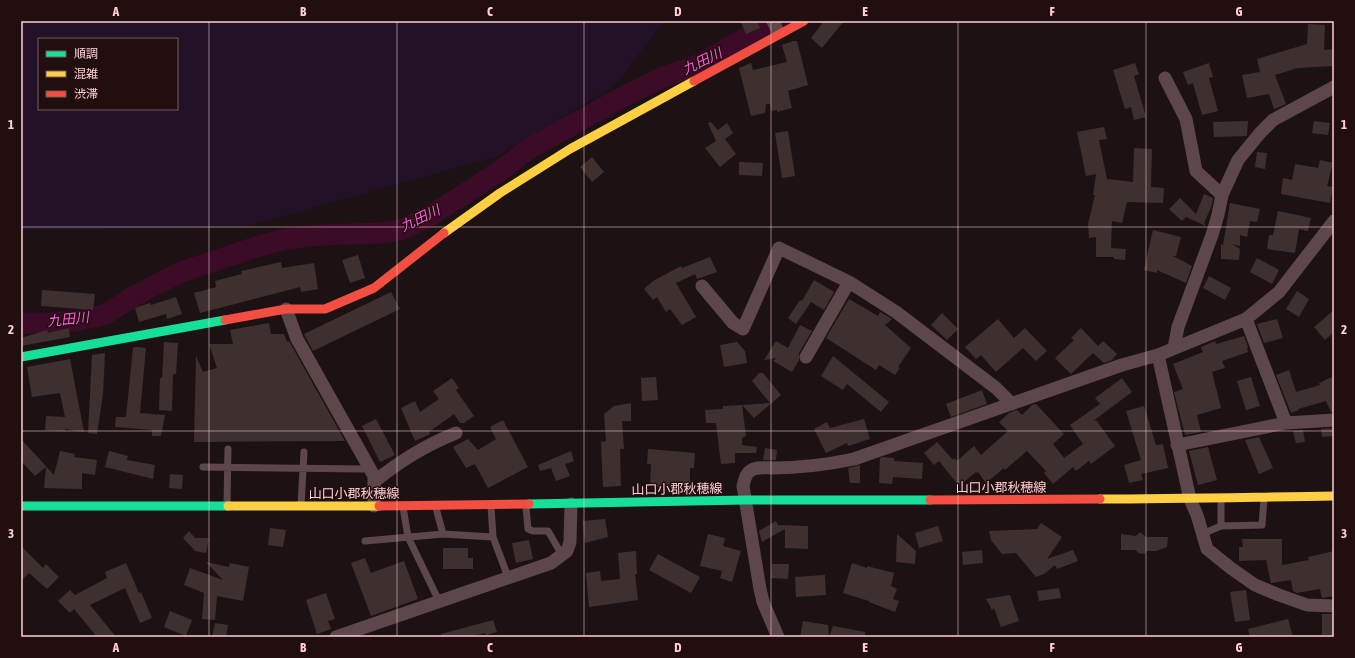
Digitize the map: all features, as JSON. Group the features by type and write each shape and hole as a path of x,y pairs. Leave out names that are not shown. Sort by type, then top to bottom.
{"main road":[{"path":"21,358 286,309 325,309 374,288 439,236 500,193 570,149 758,44 776,28 804,21"},
{"name":"山口小郡秋穂線","path":"21,506 436,506 746,500 1190,499 1264,496 1334,496"}],"street":[{"path":"1165,78 1186,119 1196,171 1222,195"},
{"path":"1174,348 1178,327 1218,215 1222,195 1238,160 1260,132 1273,120 1334,87"},
{"path":"778,637 760,589 743,486 745,478 749,472 756,468 816,466 854,459 1122,365 1158,355 1202,338 1246,319 1279,292 1334,221"},
{"path":"702,286 733,323 743,329 779,248 849,282 896,312 996,388 1012,404"},
{"path":"806,357 849,282"},
{"path":"286,309 297,339 374,476 374,506"},
{"path":"1246,319 1286,423"},
{"path":"1158,355 1190,499 1197,515 1207,549 1255,585 1279,596 1307,605 1334,606"},
{"path":"1177,445 1286,423 1334,420"},
{"path":"375,481 400,461 435,442 456,433"},
{"path":"336,637 551,563 567,551 570,542 571,504"}],"lane":[{"path":"227,506 228,449"},
{"path":"301,505 304,452"},
{"path":"203,467 362,469"},
{"path":"1202,534 1221,526 1262,525 1264,496"},
{"path":"1221,526 1222,497"},
{"path":"491,505 493,537 508,577"},
{"path":"526,505 528,529 533,531 548,531 562,555"},
{"path":"403,506 408,537 439,601"},
{"path":"436,506 443,534"},
{"path":"365,541 443,534 493,537"}],"shaded area":[{"path":"21,21 664,21 614,86 498,156 244,227 21,230"}],"building":[{"path":"740,21 757,21 760,28 746,34"},
{"path":"824,21 844,21 822,48 811,38"},
{"path":"1308,24 1325,25 1324,50 1334,49 1334,66 1298,68 1275,75 1286,104 1274,109 1269,94 1247,98 1242,75 1260,72 1257,59 1307,44"},
{"path":"797,41 808,85 788,91 792,108 777,112 777,110 771,111 770,104 766,104 765,113 751,116 739,68 751,63 753,70 787,62 782,45"},
{"path":"1135,63 1139,74 1134,76 1146,117 1134,120 1131,107 1125,109 1113,70"},
{"path":"1209,63 1213,77 1209,78 1218,111 1202,115 1193,83 1188,85 1183,72"},
{"path":"1248,121 1247,136 1214,137 1213,122"},
{"path":"1314,121 1330,123 1328,135 1312,133"},
{"path":"711,122 718,130 727,123 733,133 725,139 736,154 720,167 705,148 716,141 708,123"},
{"path":"1104,127 1107,139 1099,140 1107,179 1133,182 1134,148 1152,149 1151,187 1164,188 1163,203 1127,202 1122,223 1112,221 1111,248 1126,249 1125,260 1114,259 1114,257 1096,257 1096,237 1089,238 1088,224 1095,195 1093,195 1096,174 1086,176 1077,132"},
{"path":"788,131 795,176 782,178 775,133"},
{"path":"1257,152 1267,153 1265,169 1255,167"},
{"path":"592,157 604,172 592,182 580,167"},
{"path":"1320,160 1333,163 1327,186 1333,187 1330,203 1281,194 1283,178 1292,180 1295,164 1318,168"},
{"path":"739,162 763,163 762,176 739,175"},
{"path":"1204,194 1213,198 1212,205 1204,223 1206,226 1186,217 1182,221 1169,209 1180,198 1196,214"},
{"path":"1230,203 1260,209 1257,222 1250,221 1247,237 1240,235 1240,246 1232,244 1240,249 1239,260 1221,259 1221,244 1223,245"},
{"path":"1278,211 1311,218 1308,231 1299,229 1295,253 1267,249 1269,235 1273,235"},
{"path":"1153,230 1181,237 1176,256 1173,256 1192,266 1186,283 1157,270 1157,273 1144,270"},
{"path":"358,255 365,278 350,283 342,260"},
{"path":"710,257 717,272 697,279 695,274 676,283 696,317 682,325 670,309 666,312 657,297 653,300 644,289 653,281 681,266 682,268"},
{"path":"1257,258 1279,270 1272,284 1250,272"},
{"path":"281,262 282,268 314,263 318,289 301,292 300,287 200,313 194,293 216,287 215,281 242,274 241,271"},
{"path":"1209,276 1231,288 1225,300 1203,288"},
{"path":"814,280 834,292 824,310 811,302 796,324 788,318 800,300 802,301"},
{"path":"42,290 95,294 93,310 41,306"},
{"path":"1297,291 1309,299 1299,317 1286,309"},
{"path":"391,292 400,309 313,351 304,334"},
{"path":"176,297 182,314 167,319 166,314 139,322 135,308 150,303 151,305"},
{"path":"849,299 878,316 880,312 892,319 885,325 911,348 898,367 900,368 895,375 879,365 876,370 826,338"},
{"path":"1334,310 1334,332 1325,340 1314,327"},
{"path":"942,313 958,329 947,340 931,325"},
{"path":"998,319 1014,338 1025,328 1047,351 1036,361 1023,348 996,372 981,355 976,359 965,347"},
{"path":"1277,319 1283,338 1264,343 1257,324"},
{"path":"269,323 271,334 284,334 287,342 289,341 345,441 194,442 196,356 203,372 217,368 209,344 233,344 230,330"},
{"path":"800,325 812,331 799,353 799,360 792,372 773,361 777,358 764,360 776,341 788,348"},
{"path":"69,328 70,337 21,346 21,338 47,330 48,333"},
{"path":"1081,328 1098,346 1103,341 1117,354 1112,360 1104,363 1093,353 1071,374 1055,358 1074,340 1071,338"},
{"path":"1244,336 1248,347 1248,352 1222,361 1225,368 1212,372 1221,408 1197,415 1201,432 1185,435 1174,392 1183,389 1173,364 1203,352 1201,347 1215,341 1216,344"},
{"path":"164,342 178,343 176,374 173,374 172,411 159,410 160,378 162,378"},
{"path":"737,342 745,351 747,363 724,367 720,345"},
{"path":"133,348 146,348 140,413 165,415 161,436 152,436 152,430 115,427 116,417 126,417"},
{"path":"105,353 103,394 97,434 88,433 92,355"},
{"path":"833,356 889,402 881,412 847,384 843,390 821,376"},
{"path":"70,359 84,432 65,429 65,431 45,430 46,416 65,417 60,393 32,397 27,367"},
{"path":"1289,370 1296,392 1320,385 1319,383 1332,377 1334,383 1334,412 1331,412 1326,401 1298,409 1299,410 1291,413 1276,375"},
{"path":"759,373 763,373 781,395 754,418 742,405 770,403 752,381"},
{"path":"656,377 658,400 642,401 641,378"},
{"path":"1251,377 1260,406 1246,410 1237,381"},
{"path":"452,378 459,388 456,390 474,416 464,423 460,423 454,414 429,432 430,434 415,441 401,408 415,401 420,412 439,399 433,391"},
{"path":"1122,378 1132,392 1093,421 1096,420 1115,446 1091,464 1089,461 1076,471 1073,467 1053,484 1044,473 1046,471 1027,451 1005,470 1004,468 986,483 978,472 976,472 959,486 939,461 934,465 924,453 937,442 953,460 955,458 957,461 974,446 981,455 1008,431 999,422 1009,413 1017,410 1022,415 1032,405 1036,404 1064,434 1053,444 1064,458 1083,444 1070,425 1100,404 1095,398"},
{"path":"982,390 987,404 951,417 946,404"},
{"path":"631,403 631,421 622,421 624,449 620,449 621,486 603,487 601,442 606,441 604,414 614,406"},
{"path":"742,405 746,436 742,438 742,445 757,447 756,453 735,453 735,463 721,464 716,423 706,423 705,410 723,409 723,406"},
{"path":"1144,406 1156,445 1163,444 1168,468 1141,474 1143,480 1129,483 1124,465 1141,460 1126,411"},
{"path":"376,419 395,455 380,462 362,426"},
{"path":"864,419 870,439 848,446 847,443 826,453 814,429 827,422 830,428"},
{"path":"503,420 528,467 488,488 475,464 466,468 453,447 468,439 478,450 496,439 490,427"},
{"path":"1334,428 1334,436 1322,437 1321,429"},
{"path":"1303,430 1305,442 1296,443 1293,431"},
{"path":"1259,437 1273,468 1259,474 1245,440"},
{"path":"21,439 54,475 60,451 75,454 74,457 97,460 95,475 82,473 82,489 44,488 46,467 35,476 21,461"},
{"path":"1208,447 1217,480 1198,485 1189,451"},
{"path":"765,448 777,450 776,460 763,460"},
{"path":"648,449 695,453 694,468 690,468 690,488 650,487 651,464 647,464"},
{"path":"109,451 128,456 127,460 155,465 153,479 105,467"},
{"path":"571,451 574,461 565,464 570,476 556,481 551,468 540,471 538,465"},
{"path":"880,458 894,458 894,461 923,463 922,479 893,477 892,484 879,483"},
{"path":"860,465 860,483 850,483 848,468"},
{"path":"170,474 183,475 182,489 169,488"},
{"path":"605,519 608,537 585,543 583,521"},
{"path":"776,521 778,525 808,526 808,549 785,548 785,529 762,542 759,531"},
{"path":"1041,523 1062,537 1047,559 1073,550 1078,561 1057,569 1055,565 1044,574 1036,577 1016,553 1002,554 991,540 989,531 1037,529"},
{"path":"938,526 943,541 919,548 915,533"},
{"path":"270,528 286,530 283,547 268,545"},
{"path":"189,531 195,538 209,538 206,553 195,551 183,538"},
{"path":"1140,532 1146,537 1168,537 1167,547 1156,551 1146,551 1145,554 1138,553 1136,550 1121,550 1121,534 1136,536"},
{"path":"708,534 725,538 723,546 741,551 732,582 720,578 722,571 700,566"},
{"path":"897,534 916,551 915,564 896,562"},
{"path":"1242,539 1282,539 1282,565 1309,560 1308,557 1334,551 1334,596 1322,598 1320,589 1297,593 1293,591 1291,580 1271,583 1266,560 1239,561 1239,547 1243,547"},
{"path":"529,540 533,559 516,563 512,543"},
{"path":"21,546 43,568 46,564 59,577 47,589 29,573 21,581"},
{"path":"443,548 468,548 468,558 473,558 473,569 443,569"},
{"path":"982,550 983,563 963,565 962,552"},
{"path":"636,551 637,574 635,574 638,600 589,607 586,573 600,571 601,581 620,579 618,553"},
{"path":"658,554 700,577 691,593 649,570"},
{"path":"365,558 371,573 404,561 418,599 371,616 351,563"},
{"path":"206,562 229,567 230,563 249,567 243,601 217,596 215,620 202,619 204,593 184,585 190,568 223,580"},
{"path":"126,563 152,618 140,623 125,588 90,605 116,637 97,637 74,609 70,613 58,601 70,590 75,595 107,578 105,572"},
{"path":"852,563 867,568 867,566 894,573 891,586 897,589 893,599 899,601 895,612 869,601 843,593"},
{"path":"772,564 789,564 788,579 771,578"},
{"path":"825,575 826,595 796,597 795,577"},
{"path":"1059,588 1061,598 1039,601 1037,591"},
{"path":"1246,590 1250,620 1235,622 1230,592"},
{"path":"326,593 335,619 328,621 331,629 317,634 306,600"},
{"path":"1010,595 1019,621 1001,627 994,608 992,610 986,599"},
{"path":"170,611 192,620 186,636 164,627"},
{"path":"1322,614 1334,614 1334,635 1322,635"},
{"path":"1288,619 1293,637 1250,637 1248,629"},
{"path":"493,620 497,632 486,635 485,633 469,637 442,637 441,634"},
{"path":"803,621 828,625 829,637 800,637"},
{"path":"215,623 228,625 226,637 212,637"},
{"path":"833,626 865,632 865,637 829,637"}],"waterway":[{"name":"九田川","path":"21,323 75,321 106,314 136,295 181,272 256,247 286,239 319,235 381,233 403,229 430,216 500,171 530,148 621,98 661,78 701,64 745,38 766,31 788,21"}],"traffic: fast":[{"path":"21,357 225,320"},
{"path":"529,504 746,500 930,500"},
{"path":"21,506 228,506"}],"traffic: slow":[{"path":"444,233 500,193 570,149 694,81"},
{"path":"1100,499 1334,496"},
{"path":"228,506 379,506"}],"traffic: jam":[{"path":"694,81 804,21"},
{"path":"225,320 286,309 325,309 374,288 444,233"},
{"path":"930,500 1100,499"},
{"path":"379,506 529,504"}]}
